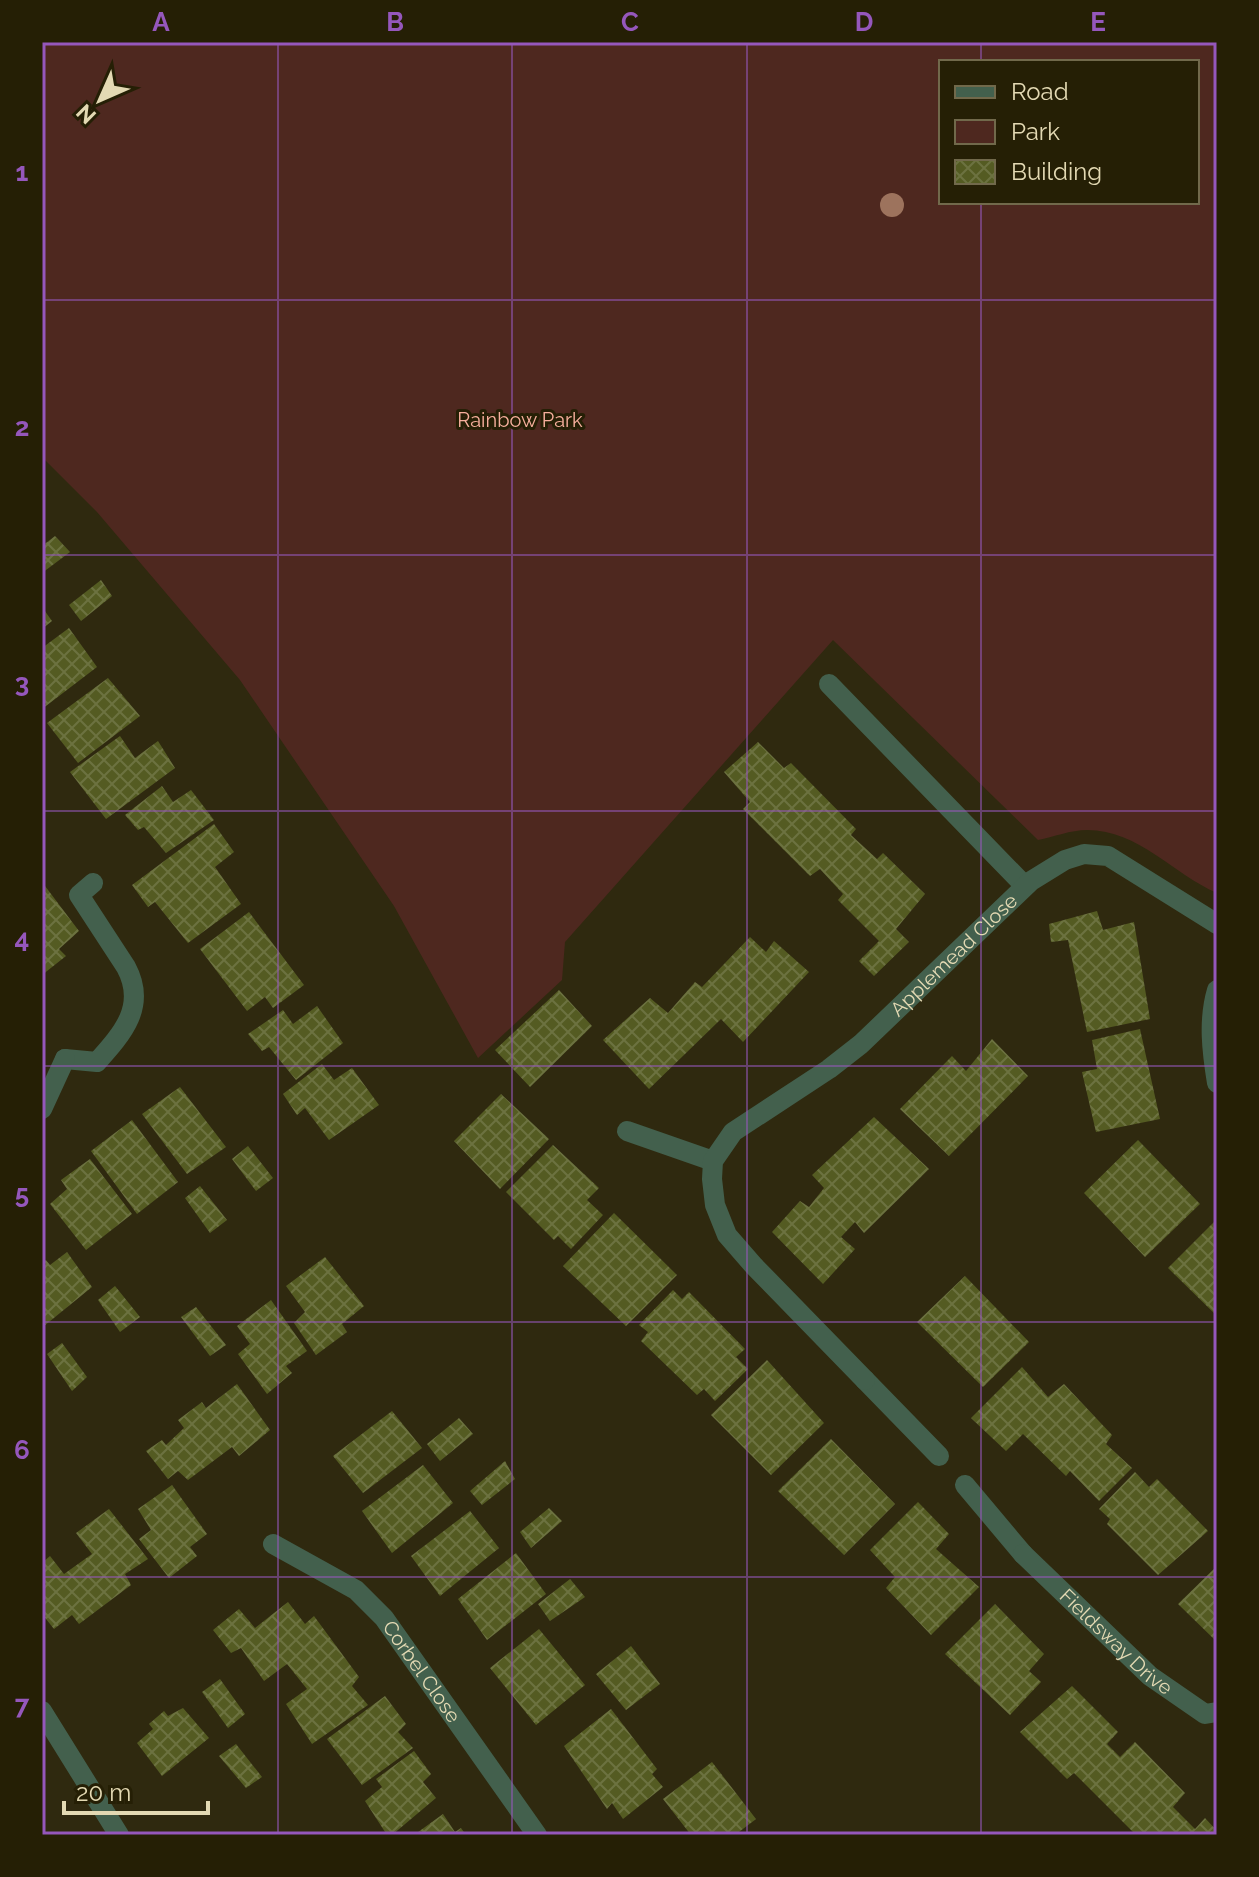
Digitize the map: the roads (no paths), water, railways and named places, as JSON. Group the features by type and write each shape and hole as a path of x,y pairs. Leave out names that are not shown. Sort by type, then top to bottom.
{"street":[{"path":"829,684 1025,886"},
{"name":"Applemead Close","path":"713,1161 733,1132 829,1069 861,1044 1025,886 1065,860 1084,854 1108,856 1217,924"},
{"path":"42,1109 65,1059 97,1062 125,1027 134,1002 132,979 79,895 93,883"},
{"path":"1217,990 1211,1010 1217,1083"},
{"path":"627,1131 713,1161 715,1205 727,1235 939,1456"},
{"name":"Fieldsway Drive","path":"965,1485 1023,1554 1150,1676 1205,1714 1217,1712"},
{"name":"Corbel Close","path":"273,1544 356,1590 384,1618 537,1835"},
{"path":"42,1711 119,1835"}],"park label":[{"name":"Rainbow Park","path":"520,420"}]}
